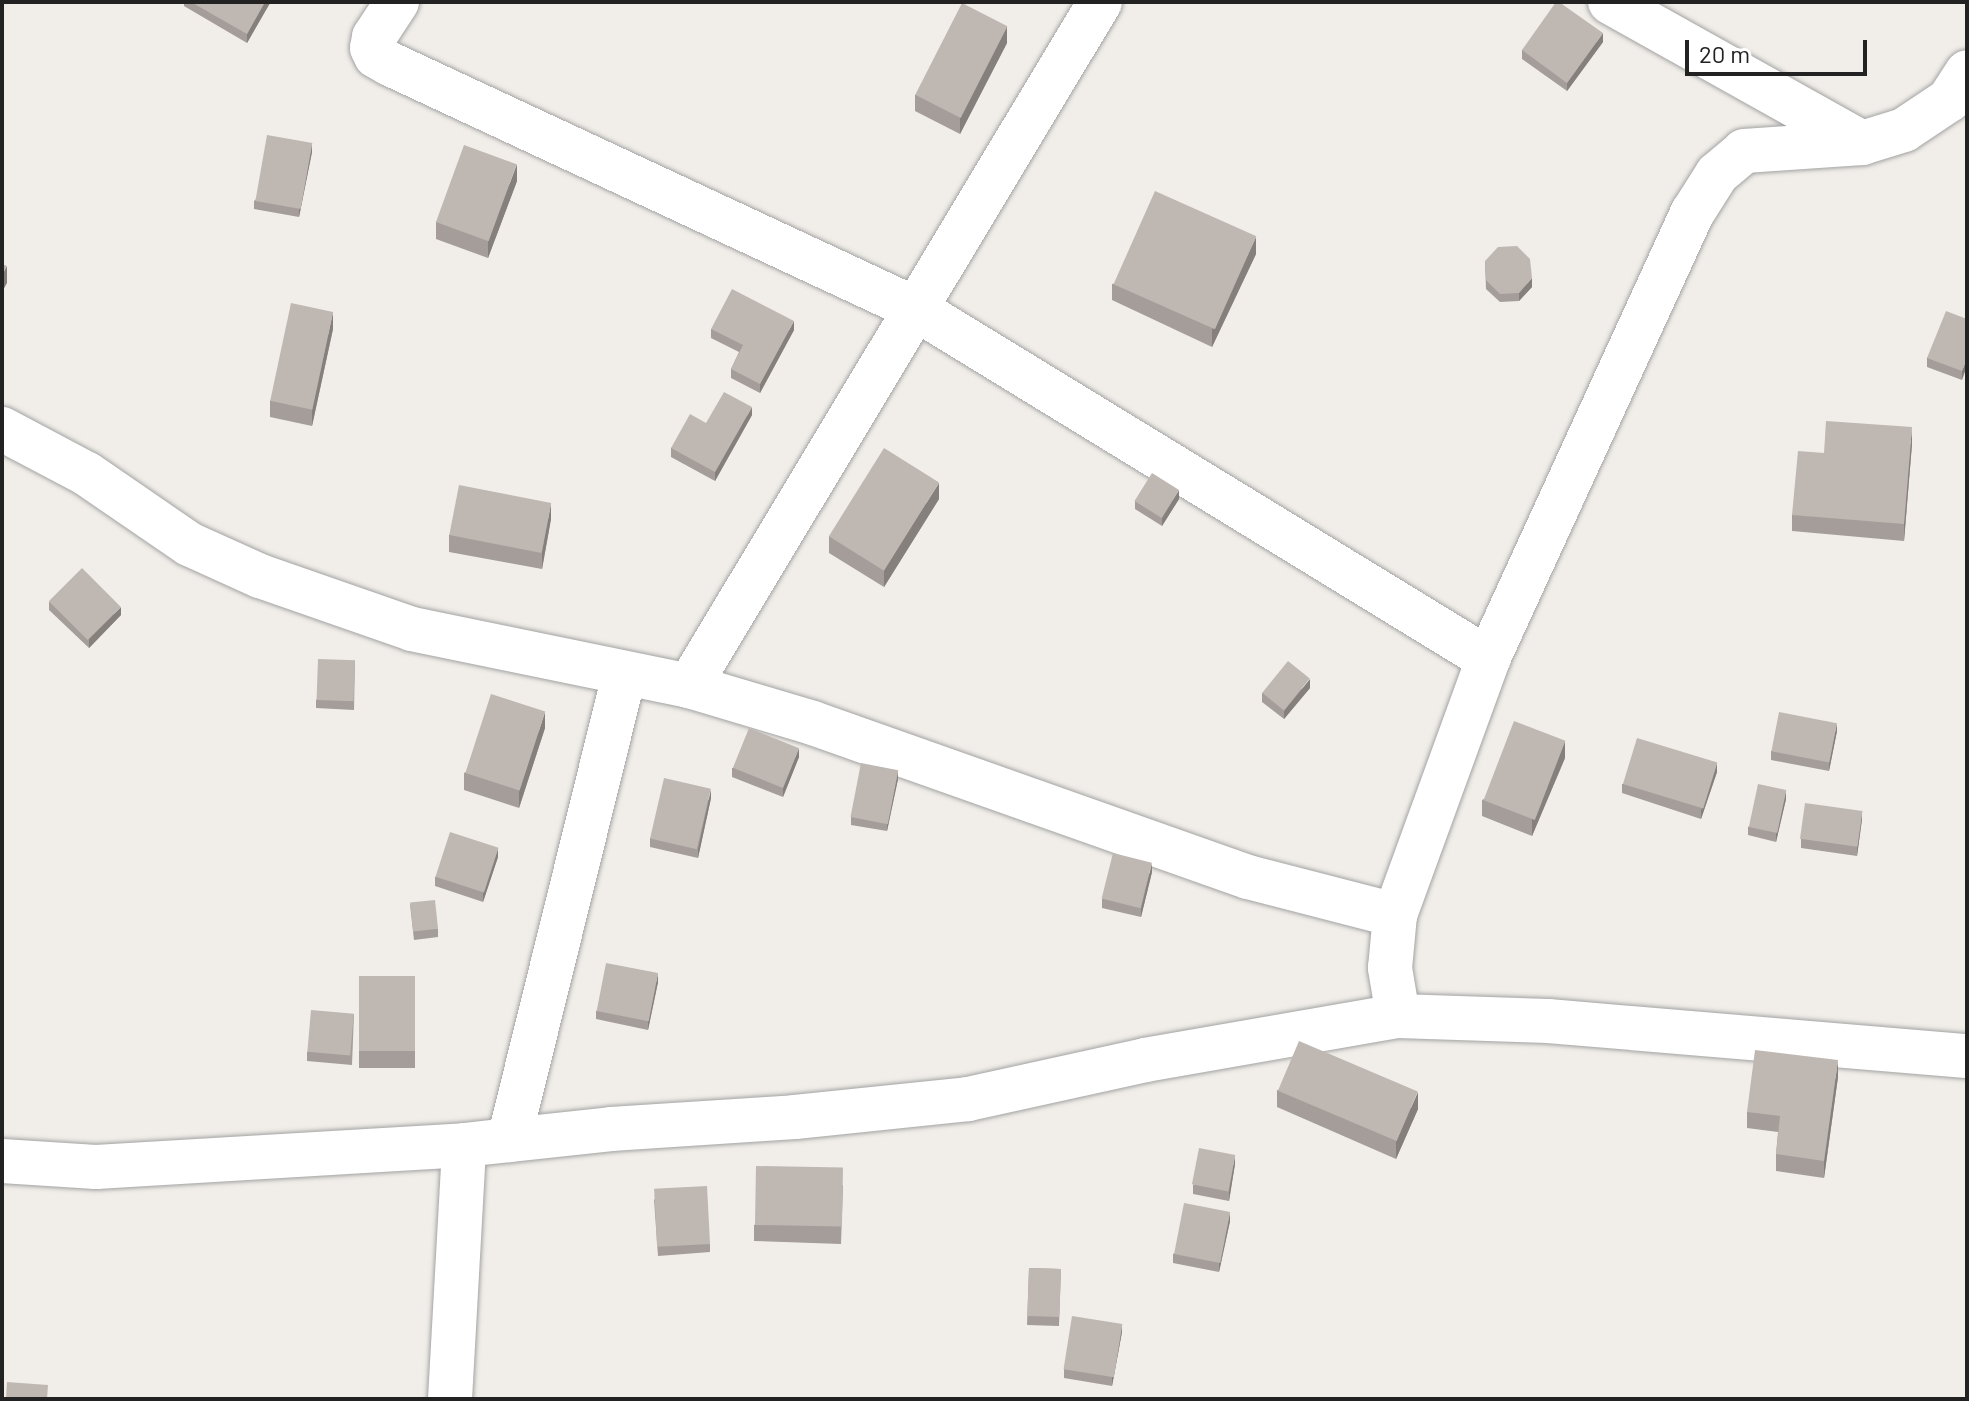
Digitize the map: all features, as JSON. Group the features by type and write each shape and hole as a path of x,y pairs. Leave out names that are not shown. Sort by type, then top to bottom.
{"street":[{"path":"397,2 374,37 372,48 390,64 916,309 1488,659"},
{"path":"689,686 1100,2"},
{"path":"1610,2 1862,143"},
{"path":"1398,1016 1390,968 1395,915 1488,659 1693,212 1717,174 1744,151 1862,143 1904,130 1949,100 1967,72"},
{"path":"2,429 87,474 189,544 260,576 412,629 689,686 842,733 1248,877 1395,915"},
{"path":"509,1140 625,673"},
{"path":"2,1161 96,1167 464,1145 968,1099 1145,1060 1398,1016 1548,1021 1967,1056"},
{"path":"450,1399 464,1145"}],"building":[{"path":"191,2 265,2 247,34"},
{"path":"1556,2 1603,33 1567,83 1522,50"},
{"path":"962,3 1007,26 961,118 915,95"},
{"path":"267,135 312,143 301,209 255,201"},
{"path":"464,145 517,164 489,241 436,222"},
{"path":"1155,191 1256,236 1215,329 1114,284"},
{"path":"1517,246 1530,259 1532,278 1519,293 1500,294 1486,280 1485,261 1498,247"},
{"path":"732,289 794,321 760,384 731,369 743,345 711,329"},
{"path":"291,303 333,312 312,410 270,401"},
{"path":"1946,311 1967,319 1967,358 1962,371 1927,358"},
{"path":"724,392 752,407 715,472 671,448 690,414 706,423"},
{"path":"1826,421 1912,427 1904,524 1792,515 1798,451 1824,453"},
{"path":"884,448 939,482 884,571 829,536"},
{"path":"1152,473 1179,490 1162,518 1135,501"},
{"path":"459,485 551,503 542,553 449,535"},
{"path":"82,568 121,607 88,640 49,601"},
{"path":"318,659 355,660 354,701 317,700"},
{"path":"1288,661 1310,679 1284,710 1262,693"},
{"path":"491,694 545,712 520,791 465,773"},
{"path":"1779,712 1837,723 1829,763 1771,751"},
{"path":"1514,721 1565,741 1535,820 1484,800"},
{"path":"749,728 799,748 783,788 733,768"},
{"path":"1637,738 1717,763 1703,808 1623,784"},
{"path":"861,763 898,770 888,824 851,817"},
{"path":"664,778 711,789 697,849 650,838"},
{"path":"1758,784 1786,790 1777,833 1749,827"},
{"path":"1805,803 1862,811 1857,847 1800,839"},
{"path":"450,832 499,848 484,892 435,877"},
{"path":"1113,853 1152,863 1140,908 1102,899"},
{"path":"435,900 438,929 413,931 410,903"},
{"path":"606,963 658,973 649,1021 597,1011"},
{"path":"359,976 415,976 415,1051 359,1051"},
{"path":"311,1010 354,1014 350,1056 307,1052"},
{"path":"1299,1041 1418,1091 1397,1141 1278,1091"},
{"path":"1755,1050 1838,1060 1824,1161 1776,1154 1780,1116 1747,1112"},
{"path":"1199,1148 1235,1155 1228,1191 1192,1184"},
{"path":"756,1166 843,1168 842,1227 755,1225"},
{"path":"707,1186 710,1244 657,1247 654,1189"},
{"path":"1184,1203 1230,1212 1220,1263 1174,1254"},
{"path":"1029,1268 1061,1269 1059,1317 1027,1316"},
{"path":"1072,1316 1122,1324 1114,1377 1064,1369"},
{"path":"7,1382 48,1385 47,1399 6,1399"}]}
